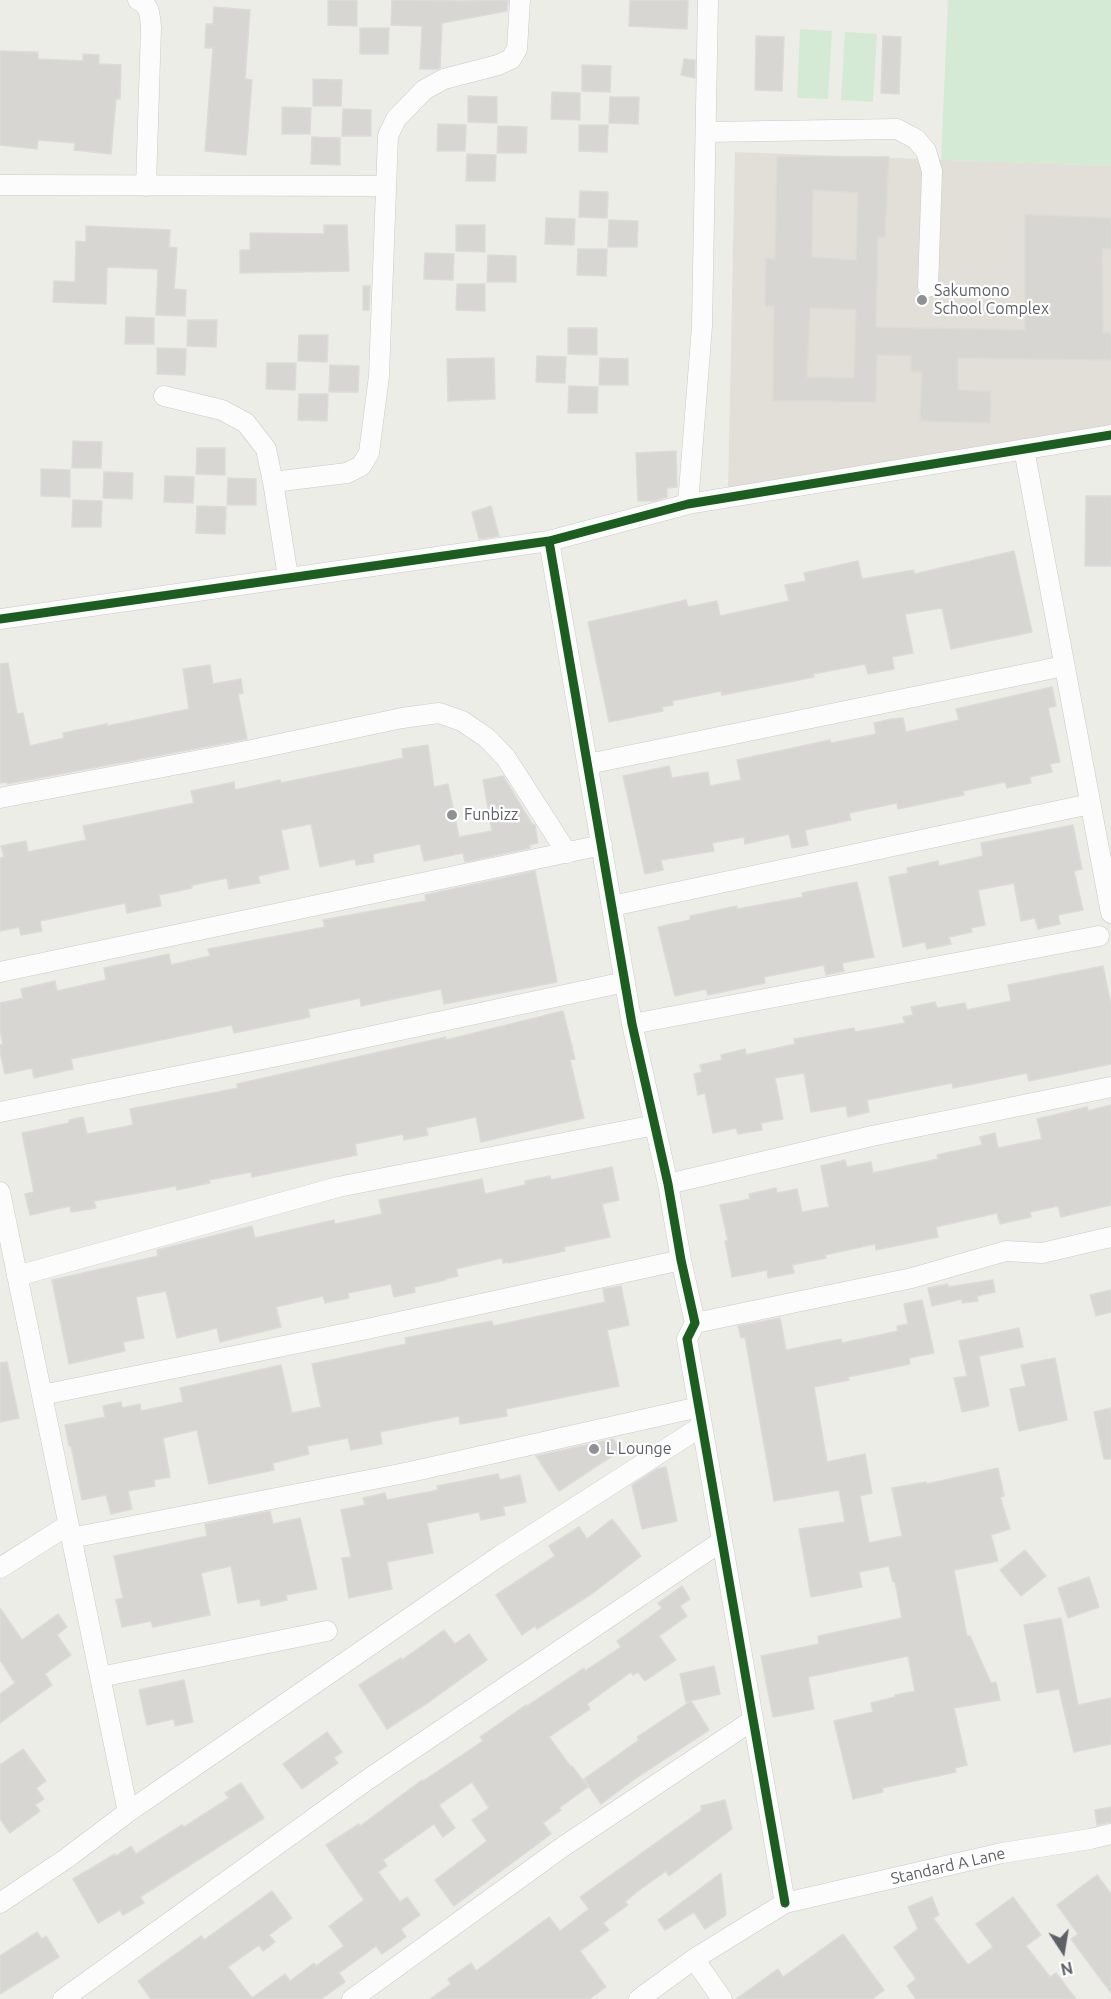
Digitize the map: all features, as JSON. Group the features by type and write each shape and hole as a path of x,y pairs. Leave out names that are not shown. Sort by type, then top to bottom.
{"street":[{"path":"138,0 144,2 150,12 151,28 146,186"},
{"path":"273,482 347,474 361,466 369,453 379,376 388,136 396,119 424,90 444,79 498,65 511,59 517,49 520,0"},
{"path":"688,504 702,326 708,0"},
{"path":"706,132 897,129 916,139 926,151 932,171 928,287"},
{"path":"0,185 386,186"},
{"path":"164,396 222,410 246,423 266,448 288,577"},
{"path":"0,619 549,541 688,504 1111,435"},
{"path":"1024,449 1111,913"},
{"path":"549,541 632,1024 668,1184 695,1323 687,1339 785,1904"},
{"path":"588,764 1064,666"},
{"path":"0,798 237,753 402,718 439,713 462,721 487,738 506,758 567,853"},
{"path":"612,906 1090,804"},
{"path":"0,972 602,845"},
{"path":"632,1024 1099,936"},
{"path":"0,1112 307,1050 625,982"},
{"path":"668,1184 872,1136 1111,1088"},
{"path":"17,1276 338,1187 655,1125"},
{"path":"0,1192 3,1219 17,1276 128,1812"},
{"path":"695,1323 912,1278 1006,1251 1042,1253 1111,1237"},
{"path":"42,1395 367,1329 681,1260"},
{"path":"0,1568 70,1531 410,1472 699,1407"},
{"path":"0,1903 501,1555 702,1426"},
{"path":"63,1999 367,1780 722,1541"},
{"path":"100,1677 327,1631"},
{"path":"352,1999 564,1846 753,1720"},
{"name":"Standard A Lane","path":"639,1999 694,1959 785,1904 1002,1853 1111,1834"},
{"path":"694,1959 722,1999"}],"shaded area":[{"name":"Sakumono School Complex","path":"735,152 1111,166 1111,433 728,491"}],"green space":[{"path":"948,0 1111,0 1111,166 941,160"},
{"path":"800,29 832,31 828,99 797,98"},
{"path":"845,32 877,34 873,102 841,100"}],"building":[{"path":"328,0 357,0 357,26 328,25"},
{"path":"392,0 508,0 507,11 442,23 440,68 420,69 422,26 391,25"},
{"path":"630,0 688,0 687,29 629,26"},
{"path":"214,7 250,10 245,79 252,80 246,155 205,151 213,48 205,48 206,24 213,24"},
{"path":"360,28 389,28 388,54 360,54"},
{"path":"756,36 784,37 782,91 755,90"},
{"path":"883,36 901,37 899,94 881,93"},
{"path":"0,51 38,52 38,59 83,61 83,54 99,55 99,64 121,65 120,99 116,99 111,154 74,150 75,143 38,140 37,149 0,145"},
{"path":"684,59 695,60 695,78 681,75"},
{"path":"582,65 611,66 610,92 582,91"},
{"path":"313,79 342,80 341,106 313,106"},
{"path":"552,92 580,93 580,120 551,119"},
{"path":"468,96 497,97 497,123 468,122"},
{"path":"610,97 639,97 638,124 609,123"},
{"path":"282,107 311,108 310,134 282,134"},
{"path":"343,109 371,110 371,136 342,136"},
{"path":"438,124 466,125 465,151 437,151"},
{"path":"579,125 608,125 607,152 579,151"},
{"path":"498,126 527,127 526,153 497,153"},
{"path":"312,137 340,138 340,165 311,164"},
{"path":"467,154 496,155 495,181 466,181"},
{"path":"777,156 889,157 885,237 878,237 876,327 1025,330 1025,214 1111,218 1111,249 1102,249 1103,333 1111,333 1111,360 958,358 958,390 991,391 990,423 920,421 922,372 911,372 911,356 877,355 876,402 773,401 774,306 765,306 766,258 775,259","holes":["813,190 858,193 856,260 812,257","810,308 856,310 854,378 807,377"]},
{"path":"580,191 608,192 607,218 579,217"},
{"path":"546,218 575,219 574,245 545,244"},
{"path":"609,220 638,221 637,247 608,247"},
{"path":"324,225 347,225 349,271 240,273 240,250 250,250 250,233 324,234"},
{"path":"456,225 485,225 485,252 456,251"},
{"path":"86,226 170,230 169,247 177,248 174,289 186,290 185,316 156,315 158,269 107,267 106,304 53,302 54,281 75,282 76,241 86,242"},
{"path":"578,249 607,249 606,276 577,275"},
{"path":"425,253 454,254 453,280 424,279"},
{"path":"488,255 516,256 516,282 487,282"},
{"path":"457,284 485,284 485,311 456,310"},
{"path":"363,286 370,286 369,310 363,310"},
{"path":"126,317 154,318 154,344 125,344"},
{"path":"188,320 217,320 216,347 187,346"},
{"path":"568,328 597,328 597,355 568,354"},
{"path":"299,335 328,335 327,362 298,361"},
{"path":"157,348 186,349 185,375 157,374"},
{"path":"537,356 566,357 565,383 536,382"},
{"path":"494,358 495,399 448,401 447,359"},
{"path":"600,358 628,359 628,385 599,385"},
{"path":"267,363 296,363 295,390 266,389"},
{"path":"330,365 359,366 358,392 329,392"},
{"path":"569,386 598,387 597,413 568,413"},
{"path":"299,394 328,394 327,421 298,420"},
{"path":"73,441 102,442 101,468 72,468"},
{"path":"197,448 225,448 225,475 196,474"},
{"path":"676,451 677,487 667,488 667,497 654,501 638,501 636,453"},
{"path":"41,469 70,470 70,497 41,496"},
{"path":"104,472 133,473 132,499 103,498"},
{"path":"165,476 194,477 193,503 164,502"},
{"path":"228,478 256,479 256,505 227,505"},
{"path":"1086,496 1111,496 1111,566 1085,566"},
{"path":"73,500 102,501 101,527 72,527"},
{"path":"197,506 226,507 225,534 196,533"},
{"path":"491,506 499,536 479,539 472,512"},
{"path":"1014,551 1032,632 951,649 942,608 905,614 913,653 892,657 894,669 868,674 865,664 738,692 722,695 721,691 672,701 673,705 662,707 663,711 609,722 588,622 686,600 688,607 717,601 720,616 789,601 785,585 806,581 804,573 858,561 862,579 914,570 914,574"},
{"path":"8,663 17,714 23,713 30,746 64,738 63,733 189,709 183,669 210,665 213,684 241,679 243,693 238,694 247,739 7,784 7,782 0,783 0,664"},
{"path":"1052,687 1056,706 1048,708 1060,762 1050,764 1052,772 1030,777 1031,783 1007,788 1005,782 963,791 964,795 898,809 897,803 849,813 851,820 805,830 808,845 792,848 789,834 745,844 744,837 712,843 714,851 661,860 663,870 645,874 623,776 669,766 672,778 708,772 710,786 741,780 737,760 830,740 831,743 876,734 874,723 891,719 903,718 906,732 959,720 956,709"},
{"path":"428,745 434,787 448,784 459,837 492,831 483,780 503,776 532,824 535,825 538,843 529,845 530,848 465,862 463,853 424,861 420,844 373,854 374,862 356,865 355,859 320,867 311,824 281,830 289,869 258,876 260,883 229,889 227,878 159,895 161,906 127,913 125,903 40,921 42,931 21,935 19,927 0,931 0,858 4,857 1,846 26,841 28,852 86,840 83,826 194,803 191,791 234,782 235,790 280,780 281,783 403,758 402,749"},
{"path":"1073,825 1082,869 1074,871 1083,910 1058,915 1060,924 1038,929 1035,918 1021,921 1014,883 978,890 985,925 971,928 972,932 949,937 951,944 927,949 925,942 903,947 889,877 908,873 907,868 938,861 939,866 983,856 981,843"},
{"path":"535,871 557,982 444,1004 441,989 361,1006 360,998 308,1009 310,1017 234,1033 232,1025 71,1059 73,1069 34,1078 32,1068 5,1074 0,1052 0,1045 3,1044 0,1030 0,1003 23,998 21,989 55,981 57,991 106,980 104,968 169,954 171,965 210,956 208,949 325,927 323,920 426,901 425,895"},
{"path":"857,882 874,957 842,963 844,971 826,975 824,965 764,977 765,983 708,995 706,989 675,996 658,927 690,920 690,916 737,906 737,909 803,897 802,893"},
{"path":"1103,966 1111,1005 1111,1064 1029,1081 1027,1073 953,1088 952,1083 867,1100 869,1112 848,1117 846,1106 811,1112 804,1073 775,1078 783,1119 761,1123 762,1130 738,1134 736,1128 713,1133 705,1093 698,1095 694,1074 702,1072 700,1065 722,1060 721,1055 745,1049 746,1055 795,1044 794,1039 854,1028 855,1032 905,1023 903,1017 913,1015 911,1007 935,1002 937,1008 965,1003 967,1010 1011,1001 1008,985"},
{"path":"563,1011 575,1059 570,1060 584,1118 481,1142 476,1117 426,1128 428,1135 404,1140 403,1134 355,1144 357,1155 252,1177 251,1172 209,1180 210,1183 177,1190 176,1186 94,1201 96,1208 71,1212 70,1206 30,1215 25,1194 34,1192 22,1133 69,1123 69,1120 83,1117 87,1134 133,1125 130,1109 238,1088 237,1084 446,1037 446,1040"},
{"path":"1111,1105 1111,1205 1061,1217 1058,1206 1030,1212 1031,1217 1000,1224 997,1213 936,1227 938,1237 876,1250 875,1244 825,1255 826,1258 792,1265 794,1273 768,1278 767,1270 732,1277 725,1241 728,1241 720,1205 750,1199 749,1194 776,1188 777,1193 797,1189 802,1212 829,1207 821,1166 845,1160 847,1167 871,1162 873,1173 938,1159 937,1155 982,1145 980,1137 995,1133 998,1148 1042,1139 1037,1119 1087,1107 1088,1111"},
{"path":"612,1167 619,1200 602,1204 610,1237 564,1247 565,1251 509,1263 503,1263 502,1258 456,1269 458,1276 414,1287 415,1292 394,1297 391,1284 348,1293 349,1298 325,1303 323,1296 276,1307 281,1327 220,1342 217,1328 177,1338 166,1291 136,1297 144,1338 123,1342 125,1351 69,1364 52,1280 158,1256 157,1250 252,1226 255,1238 334,1220 335,1224 382,1214 379,1200 482,1179 485,1194 525,1185 525,1181 550,1176 551,1180"},
{"path":"993,1280 995,1292 977,1296 978,1301 962,1303 962,1299 932,1306 928,1288"},
{"path":"621,1286 629,1325 607,1330 619,1386 506,1409 507,1416 460,1424 459,1416 380,1432 382,1444 351,1450 348,1438 307,1446 309,1454 273,1463 274,1470 209,1484 197,1430 163,1438 170,1477 154,1480 155,1486 128,1491 132,1509 111,1514 106,1495 82,1500 65,1425 105,1417 103,1406 121,1402 122,1408 140,1404 141,1411 183,1402 180,1388 281,1365 292,1413 321,1407 312,1364 406,1344 405,1338 492,1321 493,1326 605,1302 603,1289"},
{"path":"1111,1290 1111,1312 1096,1316 1090,1295"},
{"path":"922,1300 934,1353 909,1358 910,1364 848,1377 849,1380 814,1387 827,1462 865,1454 872,1493 860,1496 869,1543 902,1536 892,1488 926,1482 927,1484 998,1468 1004,1496 1000,1497 1010,1529 991,1535 998,1561 954,1570 967,1636 970,1636 991,1683 996,1682 1000,1700 954,1708 967,1765 955,1768 956,1772 882,1788 883,1792 853,1799 834,1721 873,1712 871,1703 915,1691 908,1656 808,1677 814,1709 773,1717 761,1656 819,1644 818,1636 902,1618 895,1582 893,1582 889,1566 859,1572 862,1587 811,1597 799,1529 845,1522 839,1490 774,1501 745,1337 741,1338 738,1326 780,1318 786,1350 841,1339 842,1343 898,1331 897,1326 908,1324 904,1304"},
{"path":"1019,1328 1023,1347 979,1356 989,1406 962,1412 954,1378 967,1376 959,1341"},
{"path":"1055,1358 1067,1420 1019,1431 1010,1389 1026,1386 1021,1365"},
{"path":"7,1362 19,1418 0,1422 0,1363"},
{"path":"1111,1408 1111,1459 1104,1459 1094,1412"},
{"path":"613,1439 621,1450 559,1491 536,1456"},
{"path":"666,1467 677,1521 642,1529 632,1485 657,1469"},
{"path":"498,1474 500,1480 520,1475 526,1502 503,1507 505,1515 481,1520 479,1512 427,1523 433,1553 387,1562 392,1589 349,1598 342,1558 351,1557 341,1510 365,1505 363,1498 385,1493 387,1500 438,1490 437,1486"},
{"path":"270,1511 273,1524 300,1518 317,1589 286,1595 287,1600 261,1606 260,1599 238,1603 231,1566 201,1573 210,1615 153,1627 151,1621 122,1627 116,1600 123,1598 114,1556 207,1536 205,1524"},
{"path":"612,1519 641,1556 593,1593 537,1629 535,1626 522,1635 496,1595 555,1556 549,1546 579,1527 587,1539"},
{"path":"1025,1550 1046,1576 1021,1596 1000,1570"},
{"path":"1089,1577 1099,1607 1068,1618 1058,1588"},
{"path":"682,1586 690,1599 680,1606 687,1616 659,1636 676,1660 645,1681 638,1672 633,1675 631,1672 587,1704 590,1709 549,1737 588,1787 543,1823 551,1834 454,1906 435,1880 487,1841 472,1820 489,1808 472,1782 439,1805 455,1828 443,1837 434,1824 383,1860 387,1866 378,1872 400,1902 407,1897 420,1915 401,1929 406,1937 382,1954 376,1946 339,1973 345,1982 321,1999 151,1999 138,1981 201,1936 204,1940 272,1891 292,1918 269,1935 275,1942 263,1951 259,1945 228,1967 252,1998 285,1974 290,1981 314,1963 316,1966 344,1946 329,1926 364,1900 326,1845 359,1824 360,1826 422,1780 483,1741 480,1737 526,1705 621,1647 617,1641 662,1608 658,1603"},
{"path":"0,1608 22,1640 58,1614 67,1627 57,1635 71,1655 45,1674 52,1685 0,1723 0,1694 15,1683 0,1660"},
{"path":"1061,1618 1078,1705 1111,1698 1111,1744 1074,1752 1059,1689 1037,1693 1024,1625"},
{"path":"444,1630 455,1644 469,1634 487,1660 387,1729 359,1685 401,1658 402,1660"},
{"path":"714,1666 720,1694 686,1702 680,1674"},
{"path":"184,1680 193,1722 175,1726 174,1719 147,1725 139,1690"},
{"path":"691,1701 709,1730 601,1804 584,1779 639,1740 637,1737"},
{"path":"327,1732 342,1752 334,1758 338,1763 302,1789 283,1764"},
{"path":"23,1749 46,1781 36,1788 44,1799 35,1805 40,1811 10,1833 0,1819 0,1765"},
{"path":"241,1783 264,1818 140,1897 144,1903 123,1915 120,1910 98,1923 73,1879 131,1846 136,1854 182,1825 184,1827 229,1798 225,1793"},
{"path":"725,1800 732,1829 669,1876 666,1871 638,1891 625,1902 628,1905 603,1923 609,1930 580,1951 606,1987 589,1999 430,1999 451,1984 448,1979 471,1963 476,1971 549,1917 560,1931 589,1909 580,1897 702,1810 701,1806"},
{"path":"1111,1807 1111,1822 1097,1825 1095,1810"},
{"path":"721,1873 726,1915 705,1929 694,1912 665,1930 658,1920"},
{"path":"1097,1875 1111,1894 1111,1993 1071,1939 1078,1934 1057,1905"},
{"path":"932,1897 939,1915 933,1918 968,1965 993,1947 976,1924 1013,1897 1041,1935 1026,1946 1050,1977 1056,1973 1076,1999 916,1999 907,1986 916,1979 894,1947 918,1929 908,1907"},
{"path":"37,1932 42,1939 46,1936 59,1957 0,1994 0,1956"},
{"path":"843,1934 884,1990 872,1999 736,1999 778,1969 783,1977"}],"cycle path":[{"path":"0,619 549,541 688,504 1111,435"},
{"path":"549,541 632,1024 668,1184 695,1323 687,1339 785,1903"}],"place":[{"name":"Sakumono School Complex","path":"922,300"},
{"name":"Funbizz","path":"452,815"},
{"name":"L Lounge","path":"594,1449"}]}
